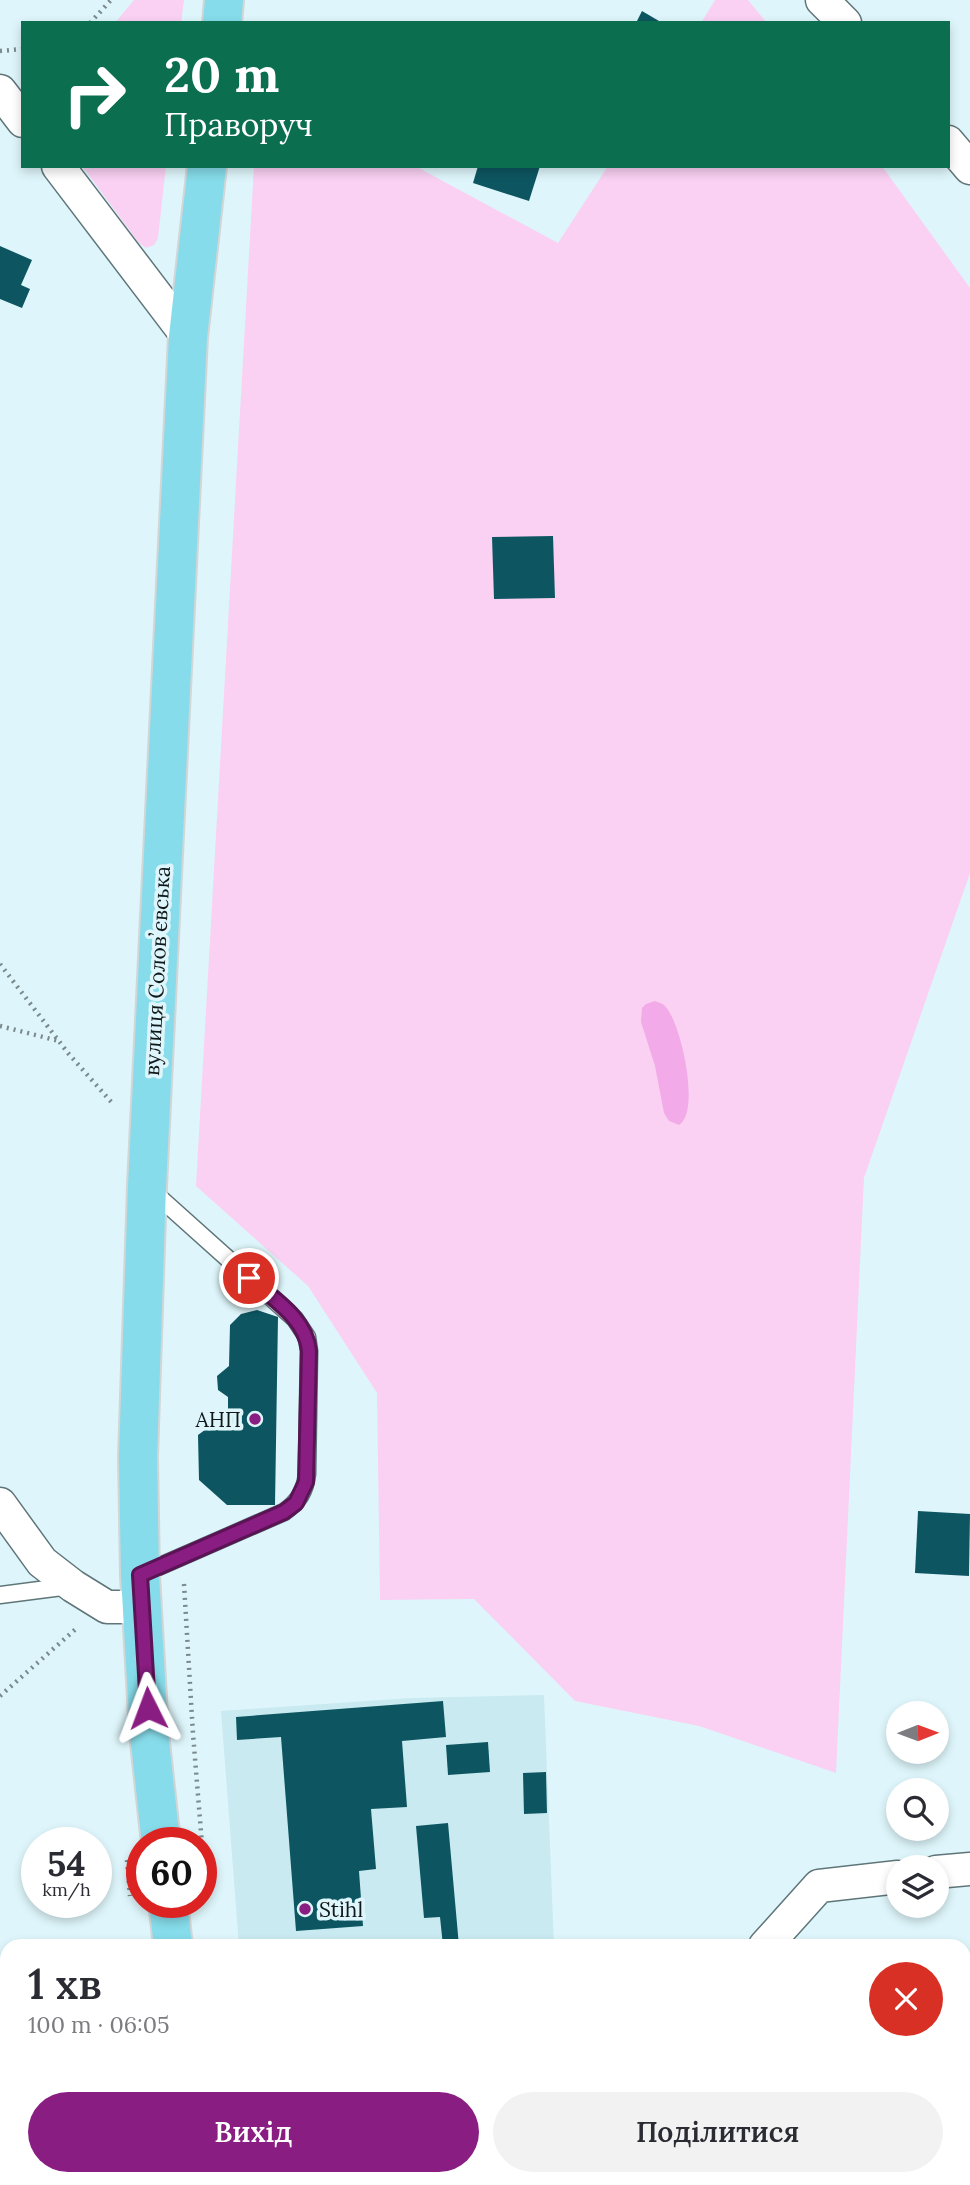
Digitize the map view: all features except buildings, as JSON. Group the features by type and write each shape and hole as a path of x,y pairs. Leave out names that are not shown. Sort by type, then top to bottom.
{"main road":[{"path":"222,21 224,0"},
{"name":"вулиця Соловʼєвська","path":"159,1827 130,1596 188,337 206,168"},
{"path":"170,1918 172,1939"}],"street":[{"path":"822,0 843,21"},
{"path":"0,91 21,118"},
{"path":"950,144 970,168"},
{"path":"60,168 188,337"},
{"path":"0,1504 41,1562 73,1586 130,1596"},
{"path":"949,1871 970,1869"},
{"path":"771,1939 819,1886 886,1878"}],"lane":[{"path":"130,1596 183,1556 284,1512 301,1497 307,1474 308,1344 304,1330 147,1186"},
{"path":"0,1595 73,1586"}],"path":[{"path":"92,21 111,0"},
{"path":"0,51 21,49"},
{"path":"0,1026 59,1041"},
{"path":"183,1556 192,1734 200,1827"},
{"path":"0,1696 84,1622 130,1596"}],"shaded area":[{"path":"134,0 184,0 181,21 117,21"},
{"path":"715,0 748,0 765,21 702,21"},
{"path":"83,168 166,168 158,238 154,245 146,248 139,243"},
{"path":"254,168 419,168 558,243 607,168 883,168 970,288 970,873 864,1178 836,1773 699,1726 575,1701 474,1599 380,1600 377,1393 308,1286 196,1186"},
{"path":"655,1001 664,1005 671,1015 686,1067 688,1103 685,1117 679,1125 669,1121 664,1113 655,1066 641,1022 642,1008"},
{"path":"544,1695 554,1939 238,1939 221,1711 411,1698"}],"place":[{"name":"АНП","path":"255,1419"},
{"name":"Stihl","path":"305,1909"}],"route":[{"path":"148,1708 140,1575 284,1512 296,1503 305,1489 309,1351 307,1337 300,1324 249,1278"}]}
